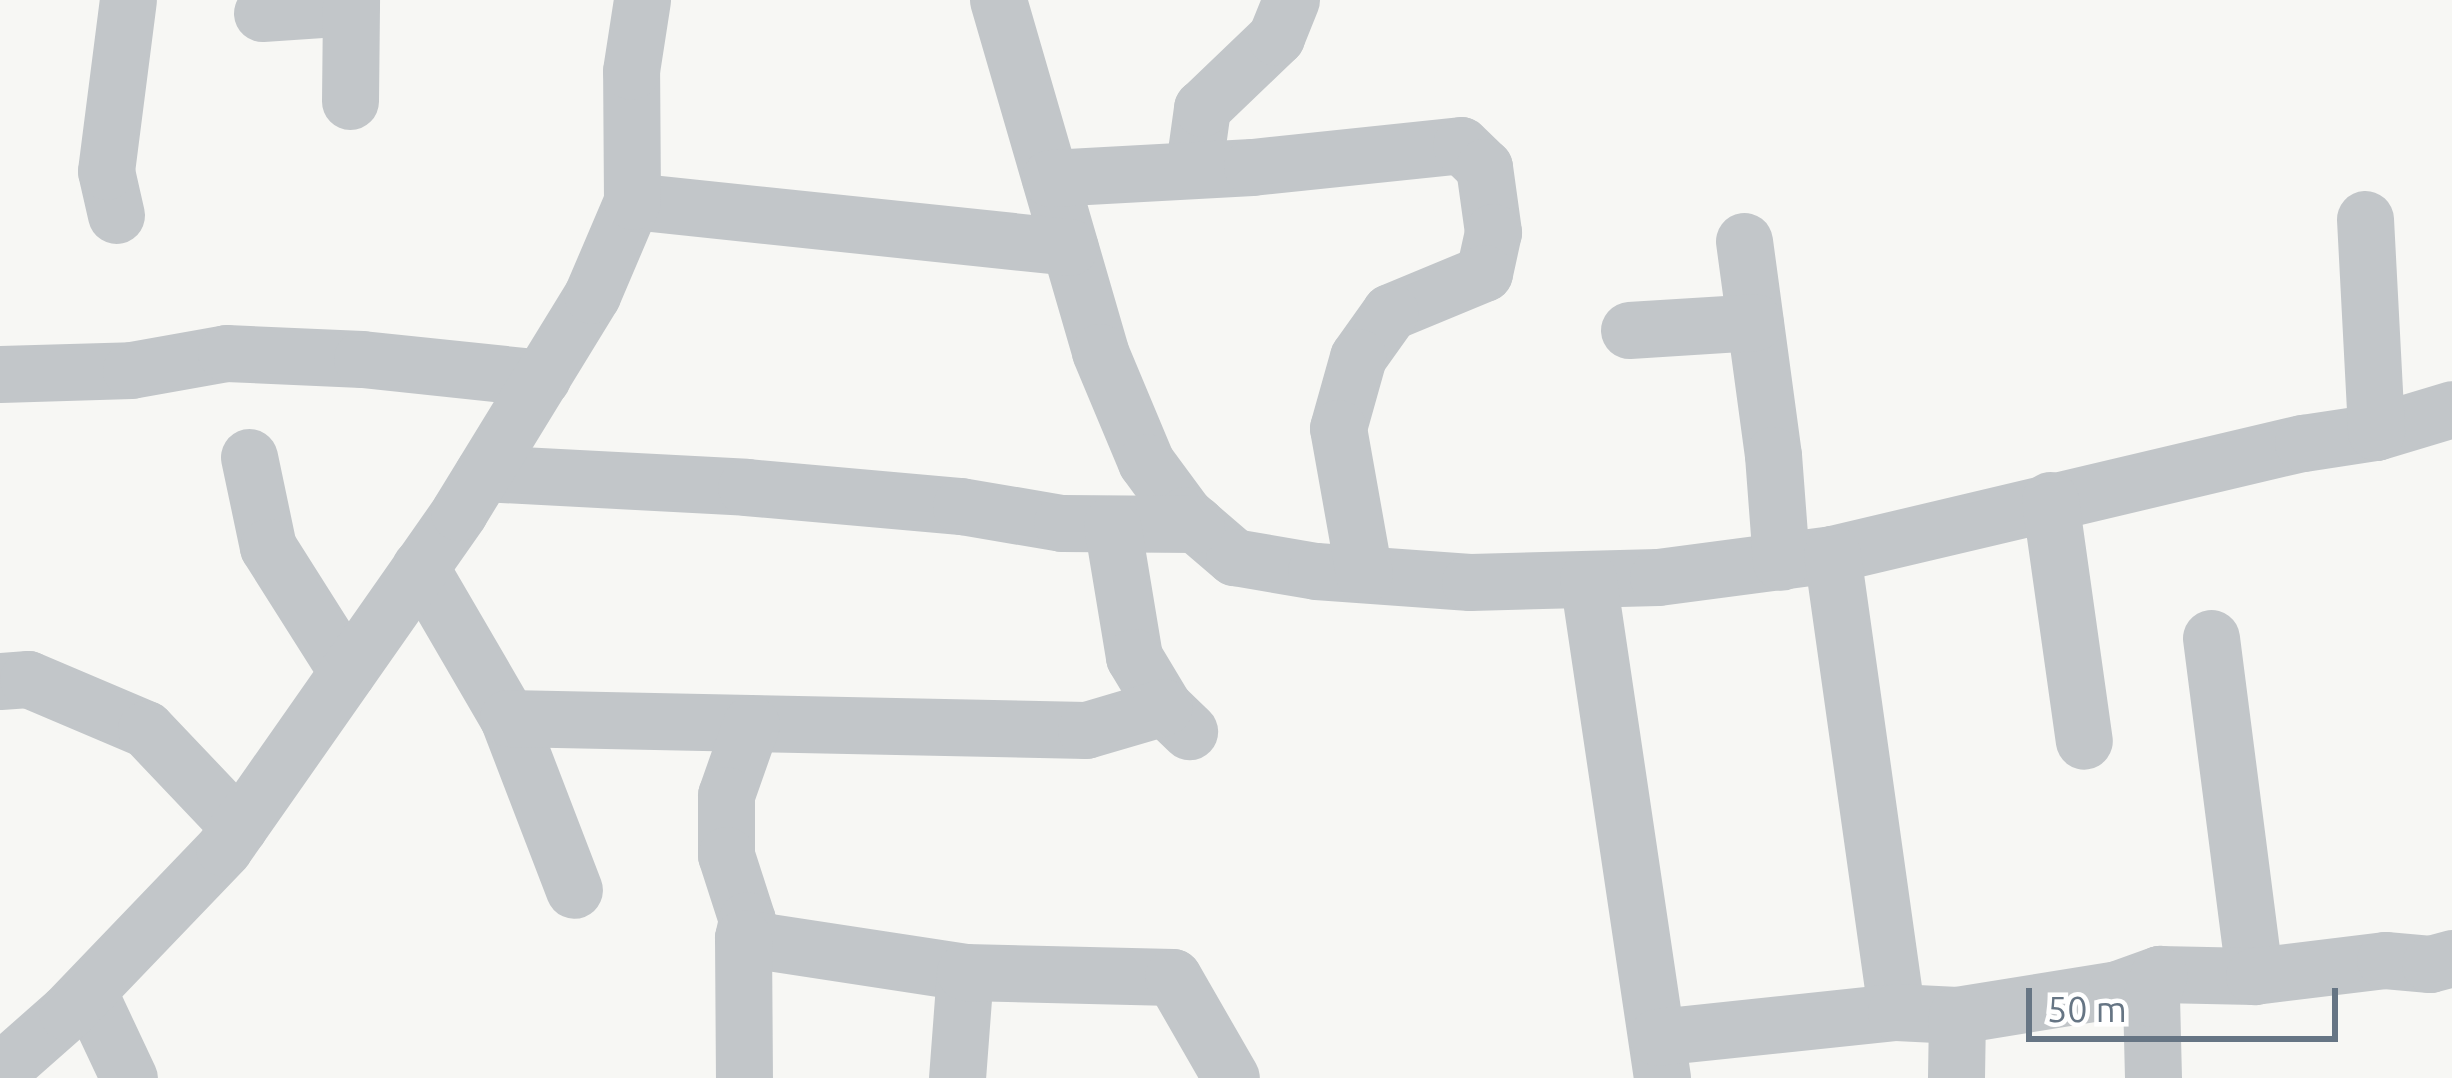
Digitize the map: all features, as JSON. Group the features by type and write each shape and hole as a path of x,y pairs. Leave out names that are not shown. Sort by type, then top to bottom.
{"street":[{"path":"116,215 106,171 128,0"},
{"path":"0,1071 88,991 239,827 483,473 592,296 632,201 631,70 642,0"},
{"path":"998,0 1100,352 1146,462 1196,524 1234,557 1470,582 1658,577 1806,558 2303,442 2376,432 2452,410"},
{"path":"1194,166 1202,108 1276,37 1291,0"},
{"path":"262,13 351,4 350,101"},
{"path":"1050,178 1194,166 1252,167 1461,145 1484,167 1493,232 1484,273 1390,311 1358,357 1338,428 1364,574"},
{"path":"632,201 1070,248"},
{"path":"2365,219 2376,432"},
{"path":"1744,241 1755,322 1896,1012"},
{"path":"1629,330 1755,322"},
{"path":"0,374 131,370 226,353 362,359 542,378"},
{"path":"249,457 268,548 347,672"},
{"path":"483,473 746,487 961,506 1062,523 1196,524"},
{"path":"2050,500 2084,741"},
{"path":"508,718 1086,730 1177,719 1134,657 1112,524"},
{"path":"420,567 508,718 574,890"},
{"path":"1588,579 1660,1058 1896,1012 1957,1015 2117,989 2159,974 2254,976 2385,960 2430,964 2452,958"},
{"path":"2211,638 2254,976"},
{"path":"0,682 28,679 146,729 239,827"},
{"path":"744,1078 743,938 747,920 726,855 726,795 751,724"},
{"path":"743,938 965,971 1173,977 1231,1078"},
{"path":"957,1078 965,971"},
{"path":"2153,1078 2151,998 2159,974"},
{"path":"88,991 129,1078"},
{"path":"1956,1078 1957,1015"}]}
